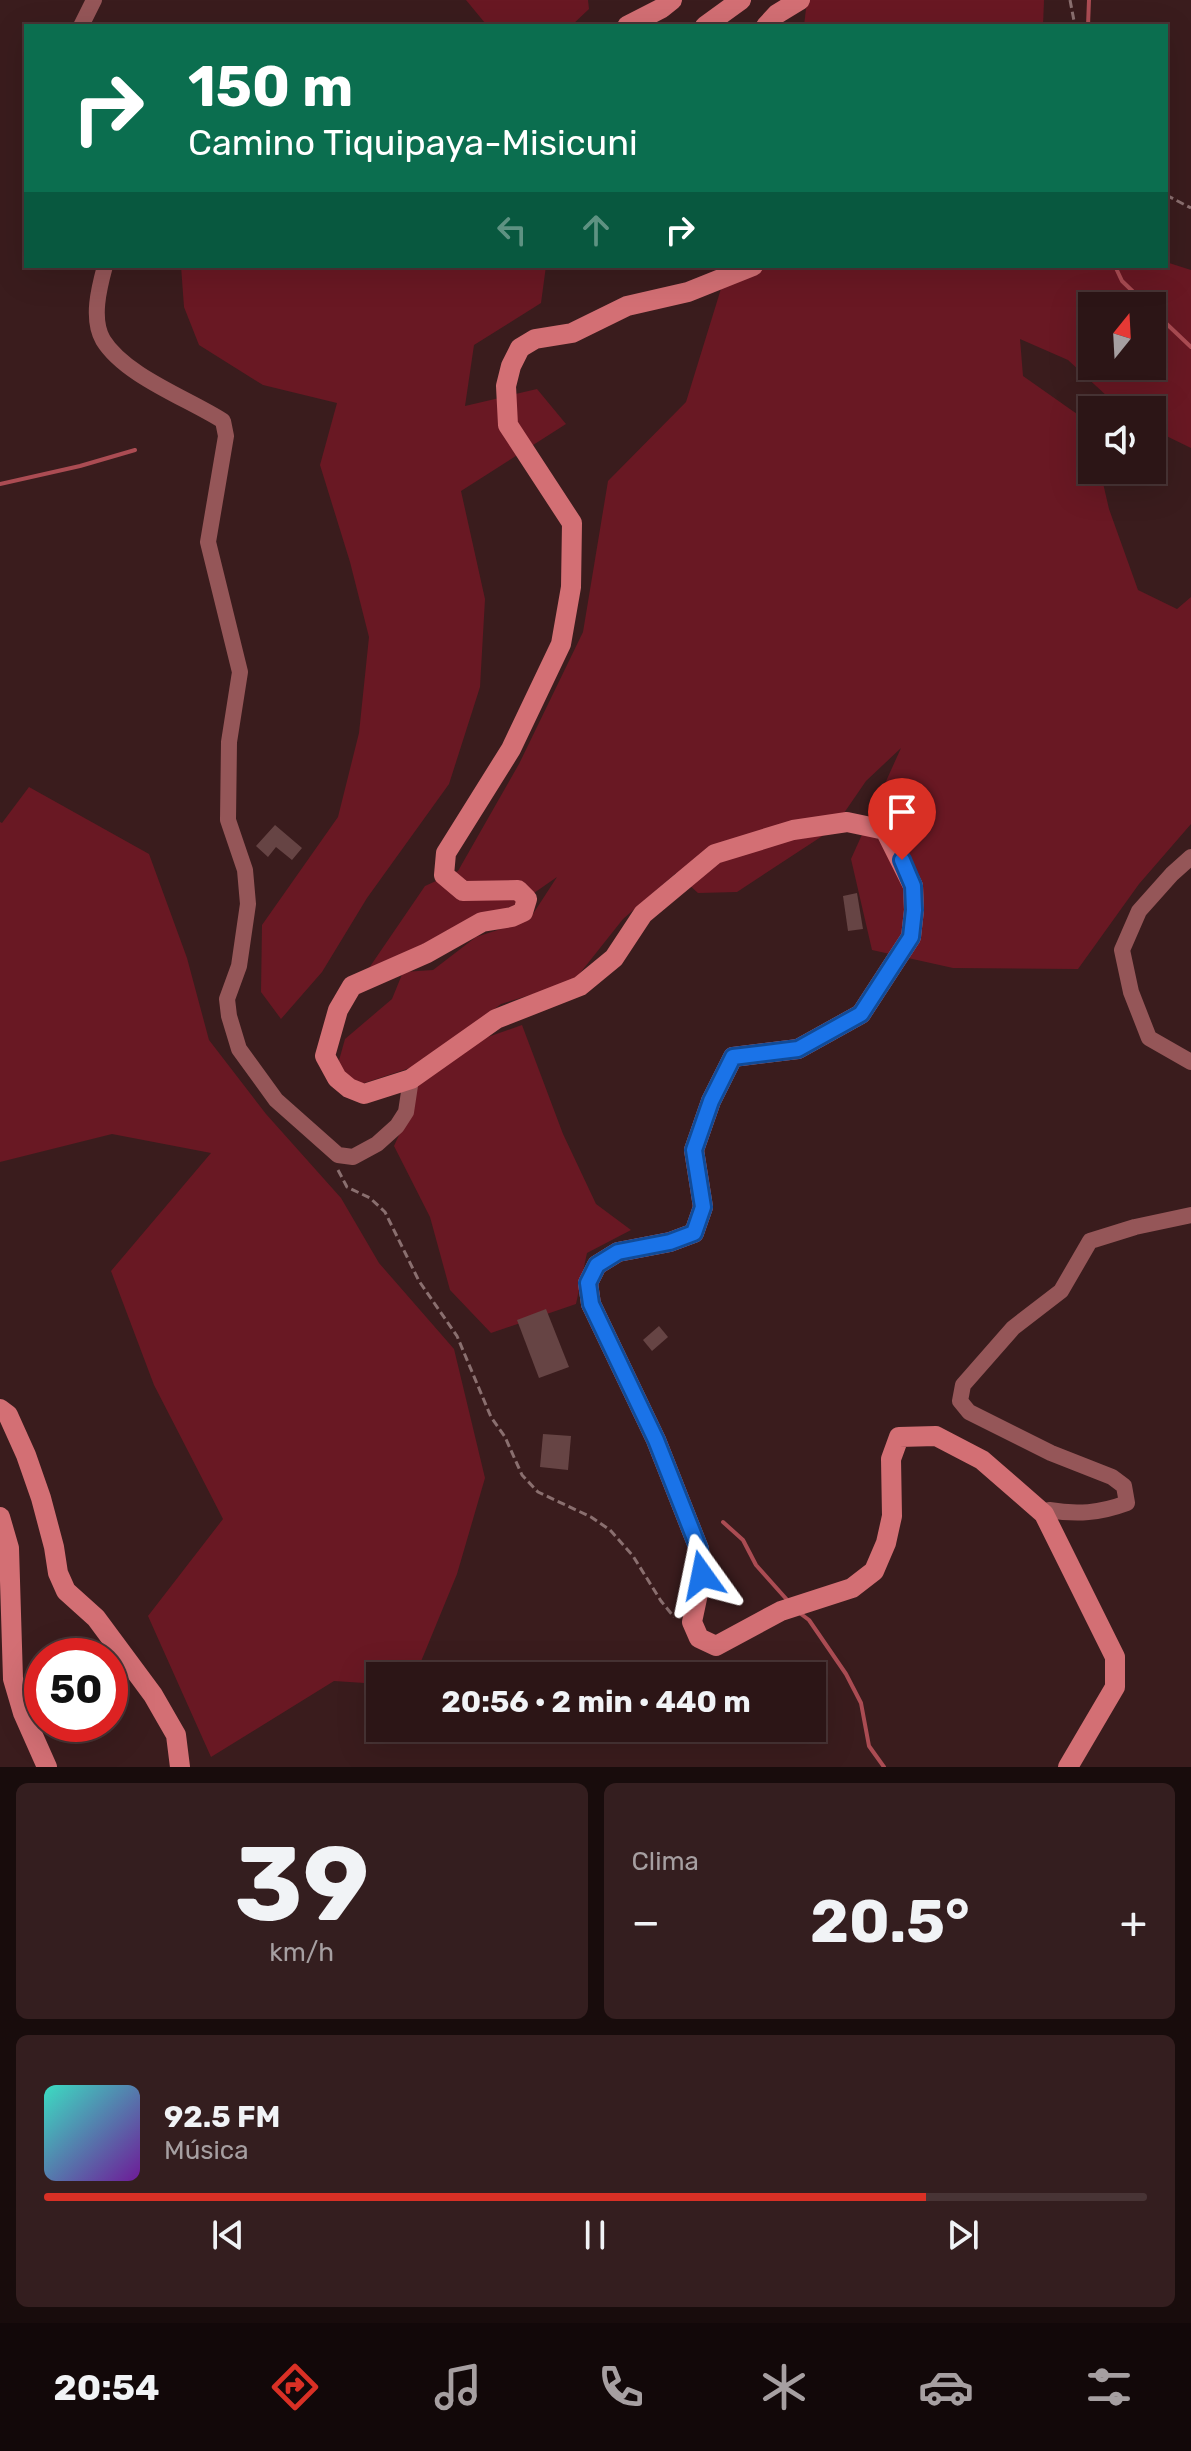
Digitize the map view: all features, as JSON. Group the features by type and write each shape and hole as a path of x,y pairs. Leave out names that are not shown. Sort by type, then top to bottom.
{"main road":[{"path":"631,24 672,0"},
{"path":"708,24 741,0"},
{"path":"768,24 777,14 800,0"},
{"path":"748,268 688,292 627,306 572,333 535,339 520,348 506,386 508,425 572,523 571,587 561,644 511,749 446,853 444,875 463,891 518,890 527,899 523,912 482,922 427,953 352,986 338,1010 325,1056 337,1078 349,1088 364,1094 411,1079 496,1019 580,986 614,958 643,914 715,854 807,828 847,822 885,830 913,886 911,937 861,1014 798,1049 733,1057 711,1101 694,1150 703,1207 694,1233 670,1242 618,1252 597,1265 588,1283 591,1304 656,1440 699,1549 702,1575 692,1622 699,1638 716,1646 781,1611 852,1588 874,1571 886,1543 892,1516 891,1459 899,1437 936,1436 982,1460 1044,1514 1115,1657 1115,1687 1068,1767"},
{"path":"0,1409 8,1415 31,1469 54,1547 58,1573 66,1591 96,1618 153,1695 176,1735 180,1767"},
{"path":"0,1517 9,1548 13,1679 23,1713 47,1767"}],"street":[{"path":"82,24 94,0"},
{"path":"104,268 97,295 102,339 125,362 170,393 223,421 226,436 208,542 240,672 229,742 228,820 245,870 248,904 239,966 227,999 239,1049 276,1100 338,1155 353,1157 377,1144 397,1126 406,1112 411,1079"},
{"path":"1191,857 1139,911 1122,950 1131,992 1149,1038 1191,1062"},
{"path":"1044,1514 1049,1510 1074,1514 1109,1510 1127,1503 1124,1486 1112,1477 1051,1453 969,1412 960,1401 963,1385 1013,1328 1061,1291 1090,1241 1191,1215"}],"path":[{"path":"1070,0 1075,24"},
{"path":"1168,196 1191,208"},
{"path":"338,1155 336,1167 347,1187 370,1198 385,1212 419,1281 457,1336 491,1417 505,1437 522,1475 538,1492 591,1517 610,1530 633,1556 675,1618"}],"shaded area":[{"path":"466,0 588,0 589,9 573,24 485,23"},
{"path":"807,0 1044,0 1043,24 804,24"},
{"path":"1168,263 1191,270 1191,448 1166,436 1166,396 1107,396 1090,380 1166,380 1166,292 1078,292 1078,369 1068,360 1020,339 1023,376 1078,415 1078,484 1103,484 1138,590 1177,609 1191,597 1191,824 1139,884 1078,969 953,968 872,950 851,859 901,748 866,781 833,829 737,892 698,893 676,873 623,919 573,982 501,1004 441,1050 410,1068 349,1088 338,1064 345,1039 392,999 403,972 433,970 476,937 529,920 557,877 521,902 369,968 425,886 458,871 519,764 583,632 608,481 686,402 727,268 1168,268"},
{"path":"181,268 546,268 541,303 474,345 465,406 537,389 566,424 461,491 485,599 480,687 449,784 367,898 322,972 281,1019 261,992 262,925 338,817 359,733 369,637 320,465 337,403 263,385 199,345 184,307"},
{"path":"29,787 149,854 187,958 209,1040 266,1114 341,1198 379,1263 454,1349 485,1478 457,1574 421,1662 366,1662 366,1683 334,1681 211,1757 148,1616 223,1519 154,1385 111,1271 211,1153 112,1134 0,1162 2,823"},
{"path":"522,1025 563,1134 596,1204 631,1230 587,1253 576,1304 491,1333 450,1290 430,1217 394,1146 409,1113 407,1097 459,1047"}],"building":[{"path":"275,825 302,848 292,860 276,847 268,857 256,846"},
{"path":"857,893 863,929 848,931 843,896"},
{"path":"546,1309 569,1367 539,1378 517,1320"},
{"path":"659,1326 668,1337 652,1351 643,1340"},
{"path":"543,1434 571,1436 568,1470 540,1467"}],"waterway":[{"path":"1088,24 1089,0"},
{"path":"1116,268 1122,281 1133,292"},
{"path":"1166,323 1191,347"},
{"path":"0,484 135,450"},
{"path":"723,1522 743,1540 756,1565 789,1602"},
{"path":"801,1614 809,1620 846,1674 861,1703 869,1746 884,1767"}],"route":[{"path":"702,1575 699,1549 656,1440 591,1304 588,1283 597,1265 618,1252 670,1242 694,1233 703,1207 694,1150 711,1101 733,1057 798,1049 861,1014 911,937 913,886 902,860"}]}
